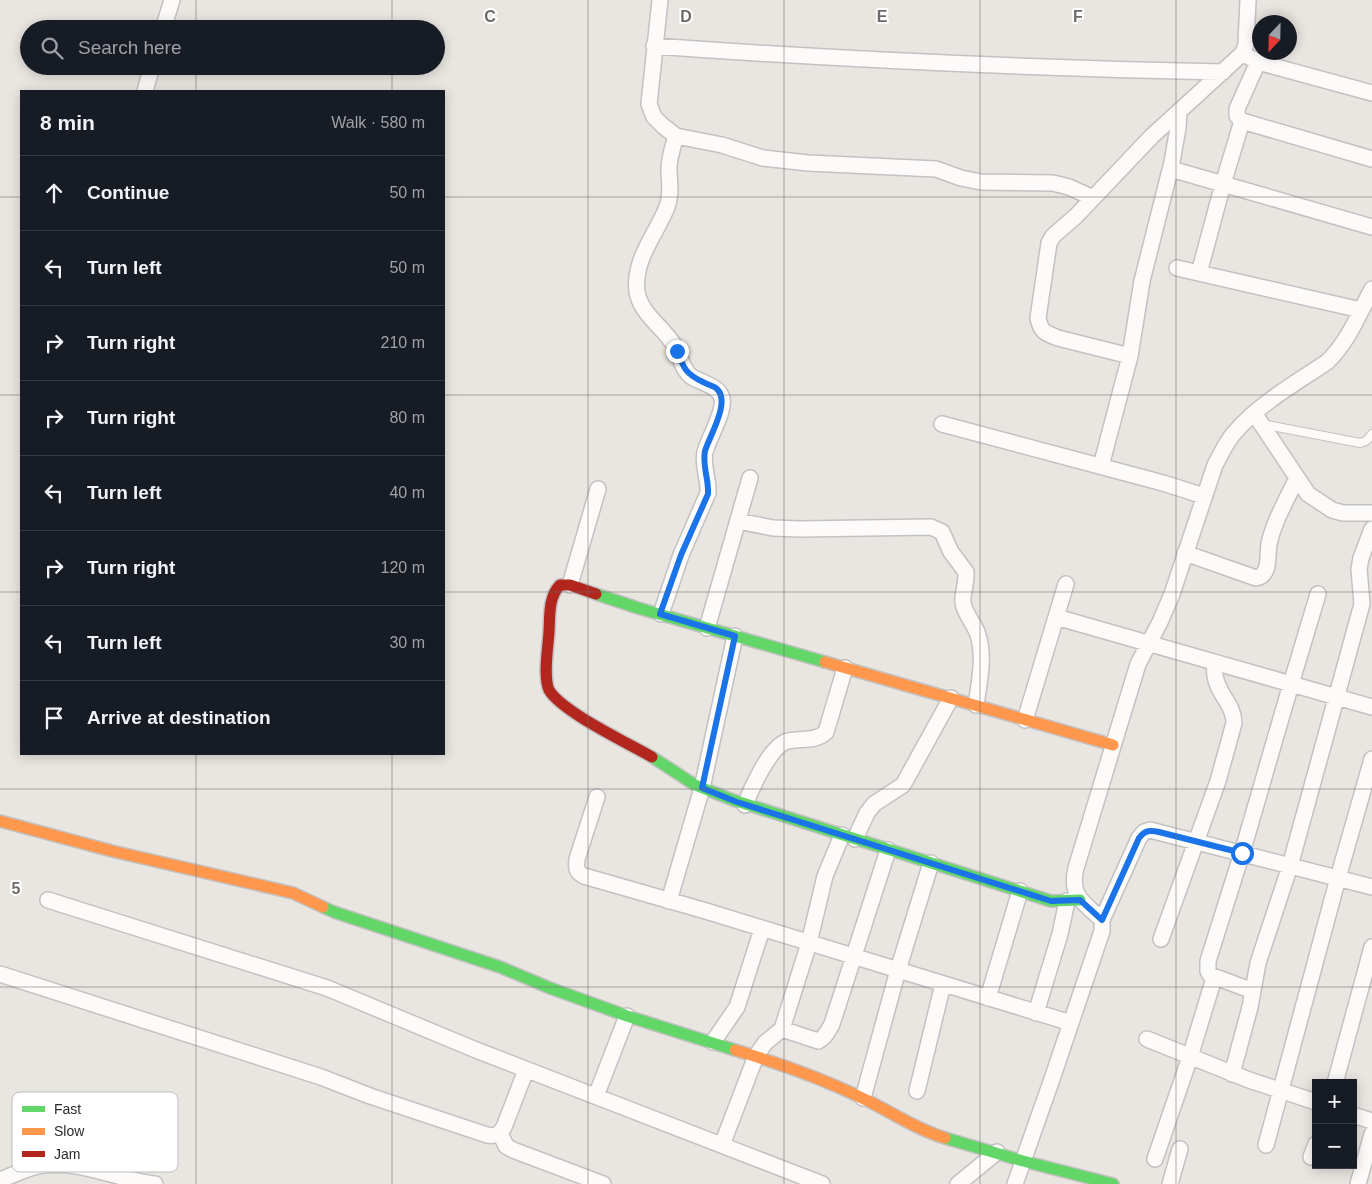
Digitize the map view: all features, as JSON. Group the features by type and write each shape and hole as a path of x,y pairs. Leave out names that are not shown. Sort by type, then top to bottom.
{"street":[{"path":"166,20 172,0"},
{"path":"660,0 649,104 654,117 662,126 676,136 722,145 763,158 808,163 936,169 961,178 981,182 1053,183 1069,186 1093,198"},
{"path":"1130,356 1058,338 1047,334 1040,328 1038,318 1049,243 1053,236 1076,216 1152,136 1243,53 1246,44 1248,0"},
{"path":"654,46 876,60 1111,70 1222,72"},
{"path":"1243,53 1258,62 1372,93"},
{"path":"1258,62 1237,108 1237,116 1242,121 1372,159"},
{"path":"145,90 149,75"},
{"path":"1100,466 1130,356 1142,281 1171,169 1179,112"},
{"path":"1199,274 1242,121"},
{"path":"660,614 681,555 708,494 709,483 704,461 722,406 722,398 718,390 686,372 671,340 646,312 637,292 639,264 648,242 667,207 670,196 669,168 676,136"},
{"path":"1171,169 1372,227"},
{"path":"1177,268 1361,310"},
{"path":"1036,1012 1060,934 1073,900 1075,890 1073,880 1138,664 1172,594 1204,496 1224,448 1234,432 1258,418 1338,352 1372,289"},
{"path":"1258,418 1308,494 1332,510 1343,514 1372,513"},
{"path":"942,424 1204,496"},
{"path":"707,628 750,478"},
{"path":"1185,553 1256,578 1261,577 1267,567 1269,542 1297,478"},
{"path":"570,584 598,489"},
{"path":"738,521 773,528 931,527 942,532 952,552 966,572 963,603 978,634 981,647 976,705"},
{"path":"1232,1074 1258,964 1290,866 1362,604 1367,598 1359,569 1372,529"},
{"path":"1102,920 1073,900 1051,901 1020,892 745,805 702,788 557,700 548,688 546,674 552,598 555,590 560,585 570,584 707,628 1113,745"},
{"path":"1025,720 1066,584"},
{"path":"1253,991 1214,978 1208,972 1208,961 1242,853 1318,594"},
{"path":"1056,617 1372,707"},
{"path":"669,901 702,788 735,636"},
{"path":"1161,939 1218,781 1234,723 1231,706 1218,685 1215,676 1215,663"},
{"path":"745,805 755,780 779,746 794,740 821,737 826,732 845,668"},
{"path":"722,1145 756,1056 765,1044 782,1029 809,944 823,882 849,837 874,804 903,785 951,698"},
{"path":"1266,1145 1372,758"},
{"path":"597,796 577,859 576,867 579,873 1071,1023"},
{"path":"0,821 112,851 293,893 334,912 500,967 550,988 627,1016 756,1056 820,1079 863,1098 932,1134 1023,1161 1113,1184"},
{"path":"1014,1184 1102,931 1102,920 1139,838 1144,832 1150,830 1196,841 1372,887"},
{"path":"782,1029 818,1041 822,1039 832,1024 852,956 888,850"},
{"path":"863,1098 898,970 931,863"},
{"path":"988,998 1020,892"},
{"path":"48,900 327,988 369,1007 526,1070 822,1184"},
{"path":"713,1042 737,1007 762,929"},
{"path":"1336,1079 1372,947"},
{"path":"0,974 321,1077 370,1096 487,1135 493,1136 500,1133 504,1127 526,1070"},
{"path":"1155,1159 1190,1057 1214,978"},
{"path":"917,1092 943,984"},
{"path":"596,1096 627,1016"},
{"path":"1147,1040 1232,1074 1312,1101"},
{"path":"1357,1116 1372,1121"},
{"path":"500,1133 506,1146 512,1150 604,1184"},
{"path":"1358,1184 1372,1134"},
{"path":"1170,1184 1180,1148"},
{"path":"958,1184 997,1152"},
{"path":"0,1180 22,1172"},
{"path":"100,1172 155,1184"}],"lane":[{"path":"1258,418 1360,443 1366,442 1372,434"}],"traffic: fast":[{"path":"596,594 825,662"},
{"path":"652,757 695,785 733,800 1051,901 1080,900"},
{"path":"323,907 500,967 550,988 627,1016 735,1050"},
{"path":"945,1138 1023,1161 1113,1184"}],"traffic: slow":[{"path":"825,662 1113,745"},
{"path":"0,821 112,851 293,893 323,907"},
{"path":"735,1050 831,1084 923,1130 945,1138"}],"traffic: jam":[{"path":"596,594 570,585 560,585 553,595 550,607 546,662 546,678 549,690 567,708 652,757"}],"route":[{"path":"677,351 686,372 718,390 722,398 722,406 704,461 705,473 709,483 708,494 681,555 660,614 735,636 702,788 737,802 1051,901 1080,900 1102,920 1139,838 1144,832 1150,830 1242,853"}]}
